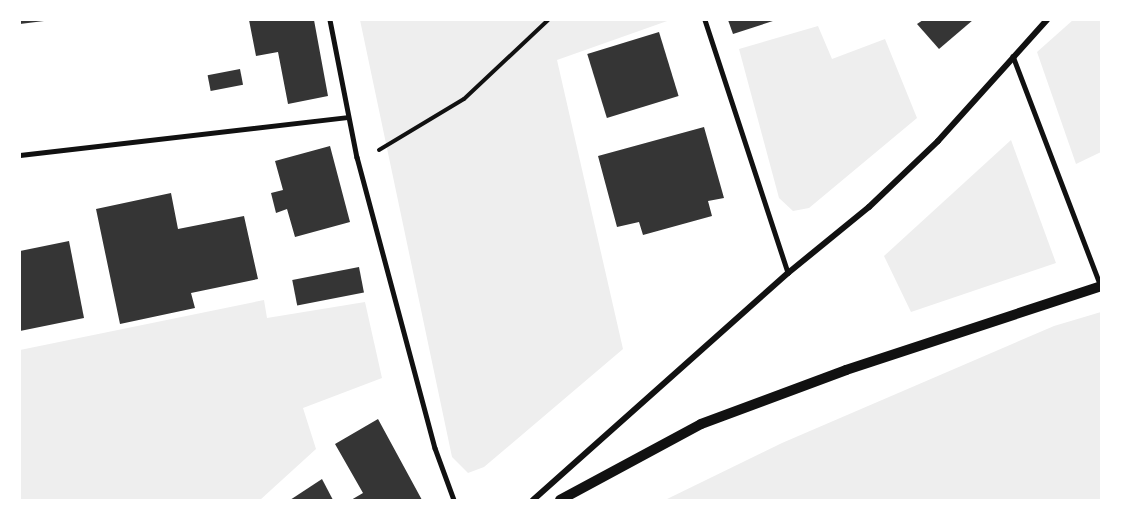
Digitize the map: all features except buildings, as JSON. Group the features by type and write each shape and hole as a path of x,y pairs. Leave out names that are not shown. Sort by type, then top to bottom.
{"street":[{"path":"533,501 788,273 869,207 938,141 1047,20"},
{"path":"560,501 701,424 846,370 1101,286"}],"lane":[{"path":"330,20 347,117 357,157 435,448 454,501"},
{"path":"705,20 788,273"},
{"path":"1013,56 1101,286"},
{"path":"20,155 347,117"}],"path":[{"path":"357,157 418,130 464,99 548,20"}],"shaded area":[{"path":"360,20 670,20 557,60 623,349 484,467 468,473 452,457"},
{"path":"1073,20 1102,20 1101,152 1076,164 1037,52"},
{"path":"818,26 832,59 885,39 917,118 809,208 793,211 779,198 739,49"},
{"path":"1011,140 1056,263 911,312 884,256"},
{"path":"264,300 267,318 365,302 382,378 303,408 316,449 260,500 20,500 20,350"},
{"path":"1101,312 1101,500 665,500 782,443 1054,326"}]}
